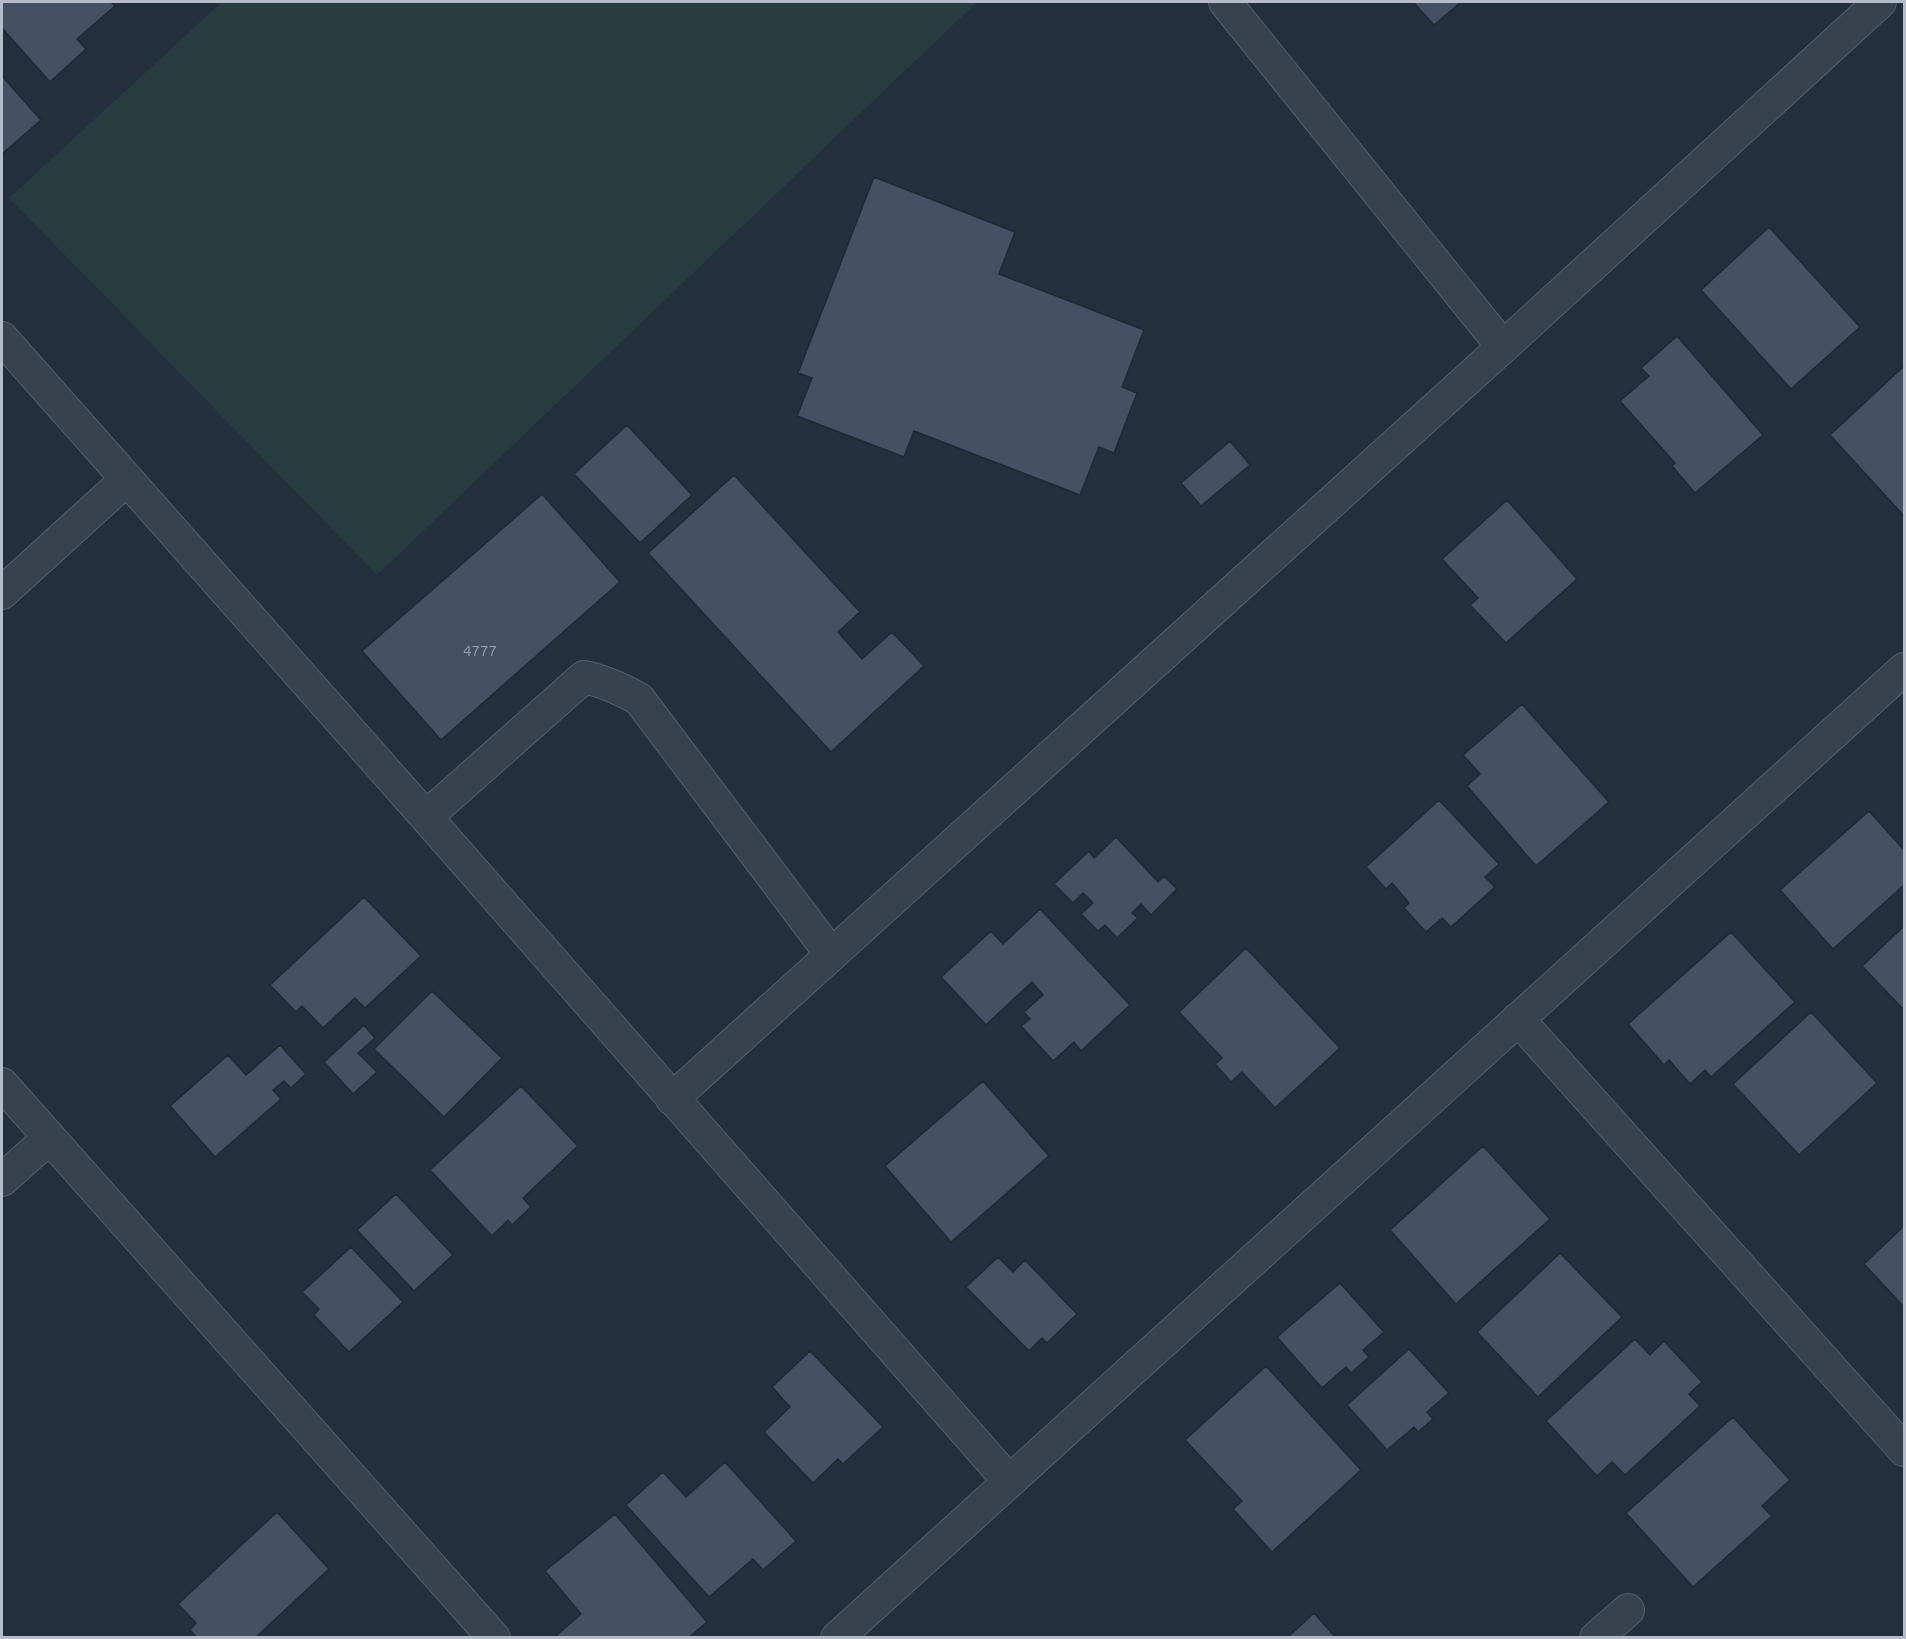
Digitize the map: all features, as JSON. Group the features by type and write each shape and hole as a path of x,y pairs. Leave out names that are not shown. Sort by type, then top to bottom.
{"street":[{"path":"1224,2 1503,347"},
{"path":"672,1099 1503,347 1880,2"},
{"path":"2,338 1009,1481"},
{"path":"2,593 126,480"},
{"path":"837,1638 1518,1019 1902,676"},
{"path":"426,817 584,677 605,682 639,699 831,954"},
{"path":"1518,1019 1905,1450"},
{"path":"2,1084 494,1638"},
{"path":"2,1180 50,1138"},
{"path":"1596,1638 1628,1610"}],"green space":[{"path":"222,2 977,2 377,575 9,198"}],"building":[{"path":"2,2 111,2 115,6 77,39 86,49 50,82 2,28"},
{"path":"1413,2 1461,2 1434,25"},
{"path":"2,76 41,120 2,154"},
{"path":"874,177 1015,232 999,274 1144,330 1122,387 1137,393 1114,453 1099,447 1080,495 914,431 904,457 797,416 812,378 798,373"},
{"path":"1769,227 1860,327 1791,389 1701,290"},
{"path":"1677,336 1763,435 1695,493 1672,466 1675,463 1620,401 1649,376 1641,368"},
{"path":"1904,366 1904,516 1830,435"},
{"path":"627,425 692,495 640,543 574,474"},
{"path":"1230,441 1250,465 1201,506 1181,483"},
{"path":"734,475 860,612 838,632 862,659 892,632 924,666 831,752 648,553"},
{"path":"542,494 620,582 441,740 362,651"},
{"path":"1507,500 1577,579 1506,643 1470,605 1478,598 1442,559"},
{"path":"1522,704 1609,802 1536,866 1467,786 1480,774 1463,755"},
{"path":"1439,800 1499,864 1485,877 1495,887 1451,927 1442,918 1426,932 1404,908 1409,903 1392,883 1386,889 1366,867"},
{"path":"1869,811 1904,850 1904,885 1833,949 1780,890"},
{"path":"1116,837 1158,882 1164,876 1177,889 1151,915 1141,904 1132,913 1138,918 1117,938 1105,925 1098,931 1081,914 1093,903 1083,893 1073,903 1054,884 1089,851 1094,858"},
{"path":"364,897 421,956 365,1008 355,998 323,1028 302,1006 296,1012 270,985"},
{"path":"1040,909 1130,1005 1081,1051 1074,1042 1053,1061 1021,1026 1030,1019 1024,1012 1043,995 1032,982 986,1025 941,977 991,931 1003,944"},
{"path":"1904,926 1904,1010 1862,966"},
{"path":"1731,932 1795,1002 1711,1077 1705,1070 1690,1084 1669,1060 1664,1065 1628,1024"},
{"path":"1246,948 1340,1048 1275,1108 1242,1072 1231,1082 1215,1064 1222,1058 1179,1012"},
{"path":"432,991 502,1058 444,1117 374,1049"},
{"path":"1811,1012 1877,1083 1799,1155 1733,1084"},
{"path":"364,1025 375,1038 358,1053 377,1072 353,1094 324,1062"},
{"path":"280,1045 306,1074 291,1088 284,1081 273,1090 281,1099 215,1157 170,1106 228,1055 246,1075"},
{"path":"983,1081 1049,1156 951,1242 885,1166"},
{"path":"521,1086 578,1146 523,1198 531,1207 512,1225 508,1220 492,1236 430,1170"},
{"path":"1483,1146 1550,1219 1456,1304 1390,1230"},
{"path":"396,1194 453,1255 414,1291 357,1230"},
{"path":"1904,1226 1904,1307 1864,1264"},
{"path":"351,1247 403,1302 349,1352 314,1315 319,1309 302,1292"},
{"path":"1560,1253 1622,1317 1538,1397 1477,1332"},
{"path":"998,1257 1013,1272 1025,1260 1077,1314 1047,1343 1042,1338 1029,1351 966,1287"},
{"path":"1340,1283 1384,1332 1363,1350 1369,1357 1351,1373 1346,1367 1322,1388 1277,1337"},
{"path":"1635,1339 1650,1355 1664,1341 1702,1382 1689,1394 1700,1406 1625,1475 1612,1462 1597,1476 1546,1421"},
{"path":"1409,1349 1449,1393 1427,1412 1433,1419 1418,1432 1414,1427 1387,1450 1347,1405"},
{"path":"810,1351 883,1427 843,1464 838,1459 813,1483 764,1432 790,1407 772,1387"},
{"path":"1266,1366 1361,1470 1272,1552 1233,1509 1242,1501 1185,1440"},
{"path":"1733,1417 1790,1480 1762,1506 1772,1516 1693,1587 1626,1513"},
{"path":"725,1462 796,1541 763,1570 753,1559 709,1597 626,1505 663,1472 686,1497"},
{"path":"277,1512 329,1569 255,1638 197,1638 190,1630 196,1623 178,1604"},
{"path":"615,1514 707,1622 688,1638 559,1638 557,1635 581,1614 545,1571"},
{"path":"1314,1613 1336,1638 1287,1638"}]}
